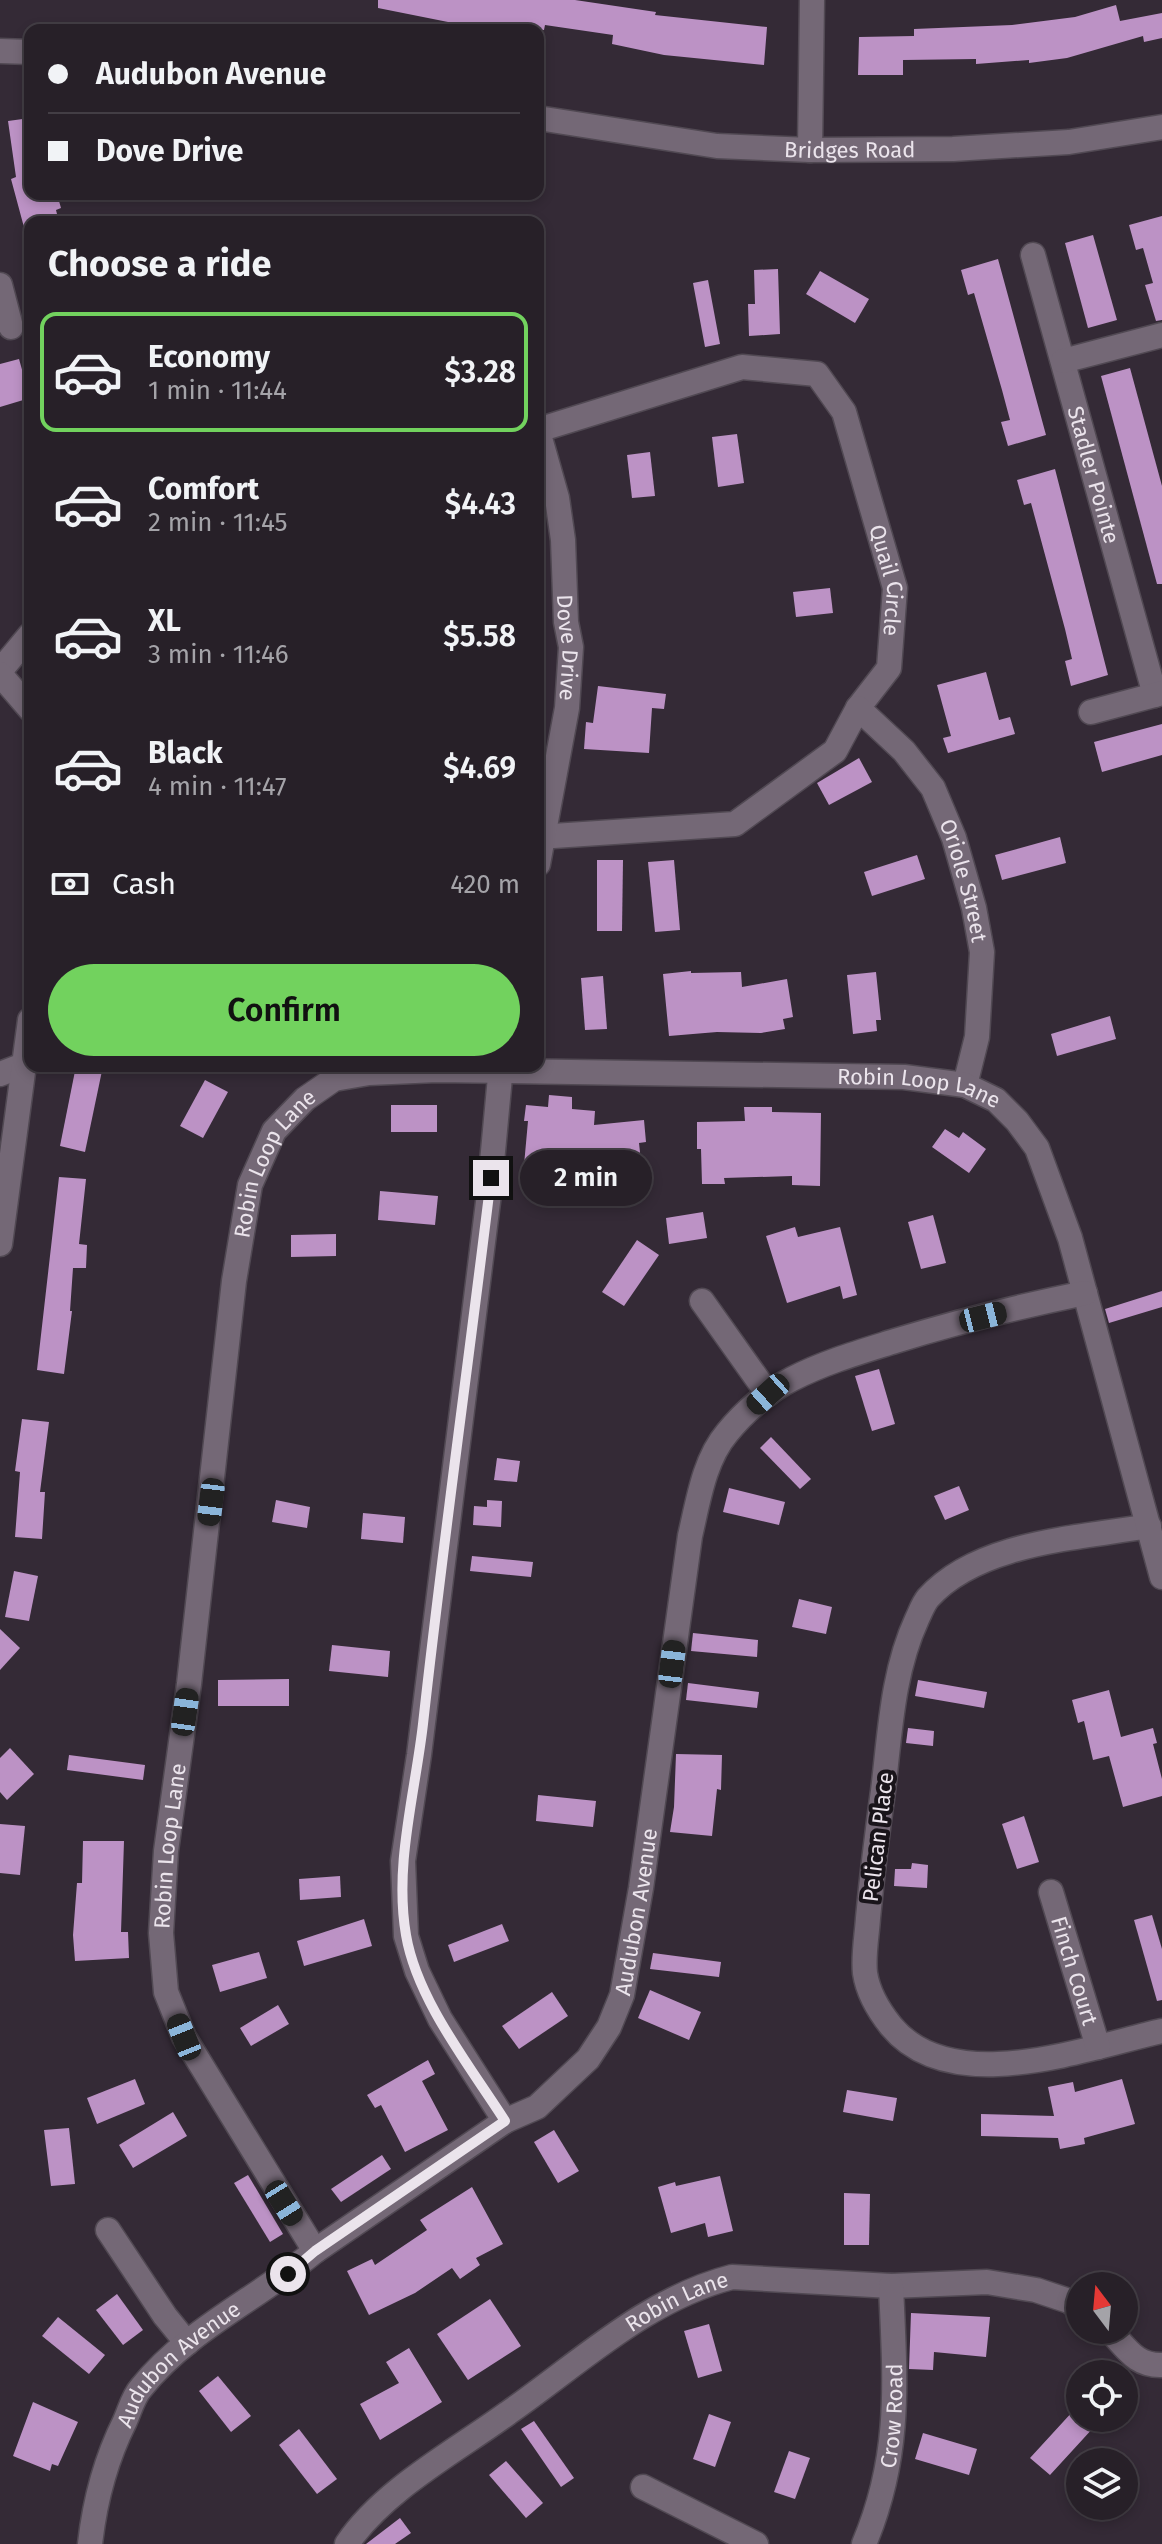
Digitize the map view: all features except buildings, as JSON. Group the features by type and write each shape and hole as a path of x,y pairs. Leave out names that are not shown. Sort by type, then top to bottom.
{"street":[{"path":"810,150 812,0"},
{"path":"0,51 24,52"},
{"name":"Bridges Road","path":"544,119 717,146 810,150 953,149 1069,142 1162,127"},
{"name":"Stadler Pointe","path":"1033,255 1159,694"},
{"path":"0,285 14,326"},
{"path":"1063,361 1162,335"},
{"name":"Quail Circle","path":"544,429 742,367 817,374 844,412 895,588 889,668 858,708 835,751 735,824 544,837"},
{"name":"Dove Drive","path":"544,452 557,498 563,540 566,622 571,647 567,708 544,818"},
{"path":"24,642 0,672 24,702"},
{"path":"1091,712 1159,694"},
{"name":"Oriole Street","path":"858,708 904,751 933,788 958,852 974,908 982,952 977,1037 965,1085"},
{"path":"0,1074 24,1065"},
{"name":"Robin Loop Lane","path":"544,1070 904,1077 965,1085 996,1100 1037,1148 1070,1238 1162,1577"},
{"path":"0,1244 25,1072"},
{"name":"Robin Loop Lane","path":"315,2251 184,2037 166,1992 161,1933 166,1851 189,1684 234,1281 250,1185 274,1131 305,1099 334,1079 392,1072"},
{"path":"500,1072 489,1194 403,1861 406,1936 417,1971 440,2019 505,2121"},
{"name":"Audubon Avenue","path":"90,2544 101,2478 112,2445 139,2389 187,2343 288,2274 315,2251 505,2121 537,2107 588,2059 609,2027 622,1995 641,1888 682,1585 697,1507 716,1450 727,1433 768,1394 843,1357 922,1333 1085,1293"},
{"path":"702,1301 768,1394"},
{"name":"Pelican Place","path":"1149,1526 1012,1550 977,1563 926,1599 910,1633 898,1673 872,1876 865,1971 871,1994 904,2042 942,2057 982,2065 1016,2064 1162,2031"},
{"name":"Finch Court","path":"1051,1892 1098,2047"},
{"path":"108,2230 165,2316 187,2343"},
{"name":"Robin Lane","path":"347,2544 359,2527 412,2481 626,2326 669,2300 709,2283 732,2277 891,2286 987,2282 1036,2290 1066,2300"},
{"name":"Crow Road","path":"864,2544 879,2507 894,2422 891,2286"},
{"path":"1122,2344 1147,2365 1162,2365"},
{"path":"643,2487 756,2544"}],"route":[{"path":"288,2274 315,2251 505,2121 440,2019 417,1971 406,1936 403,1905 403,1861 491,1178"}]}
